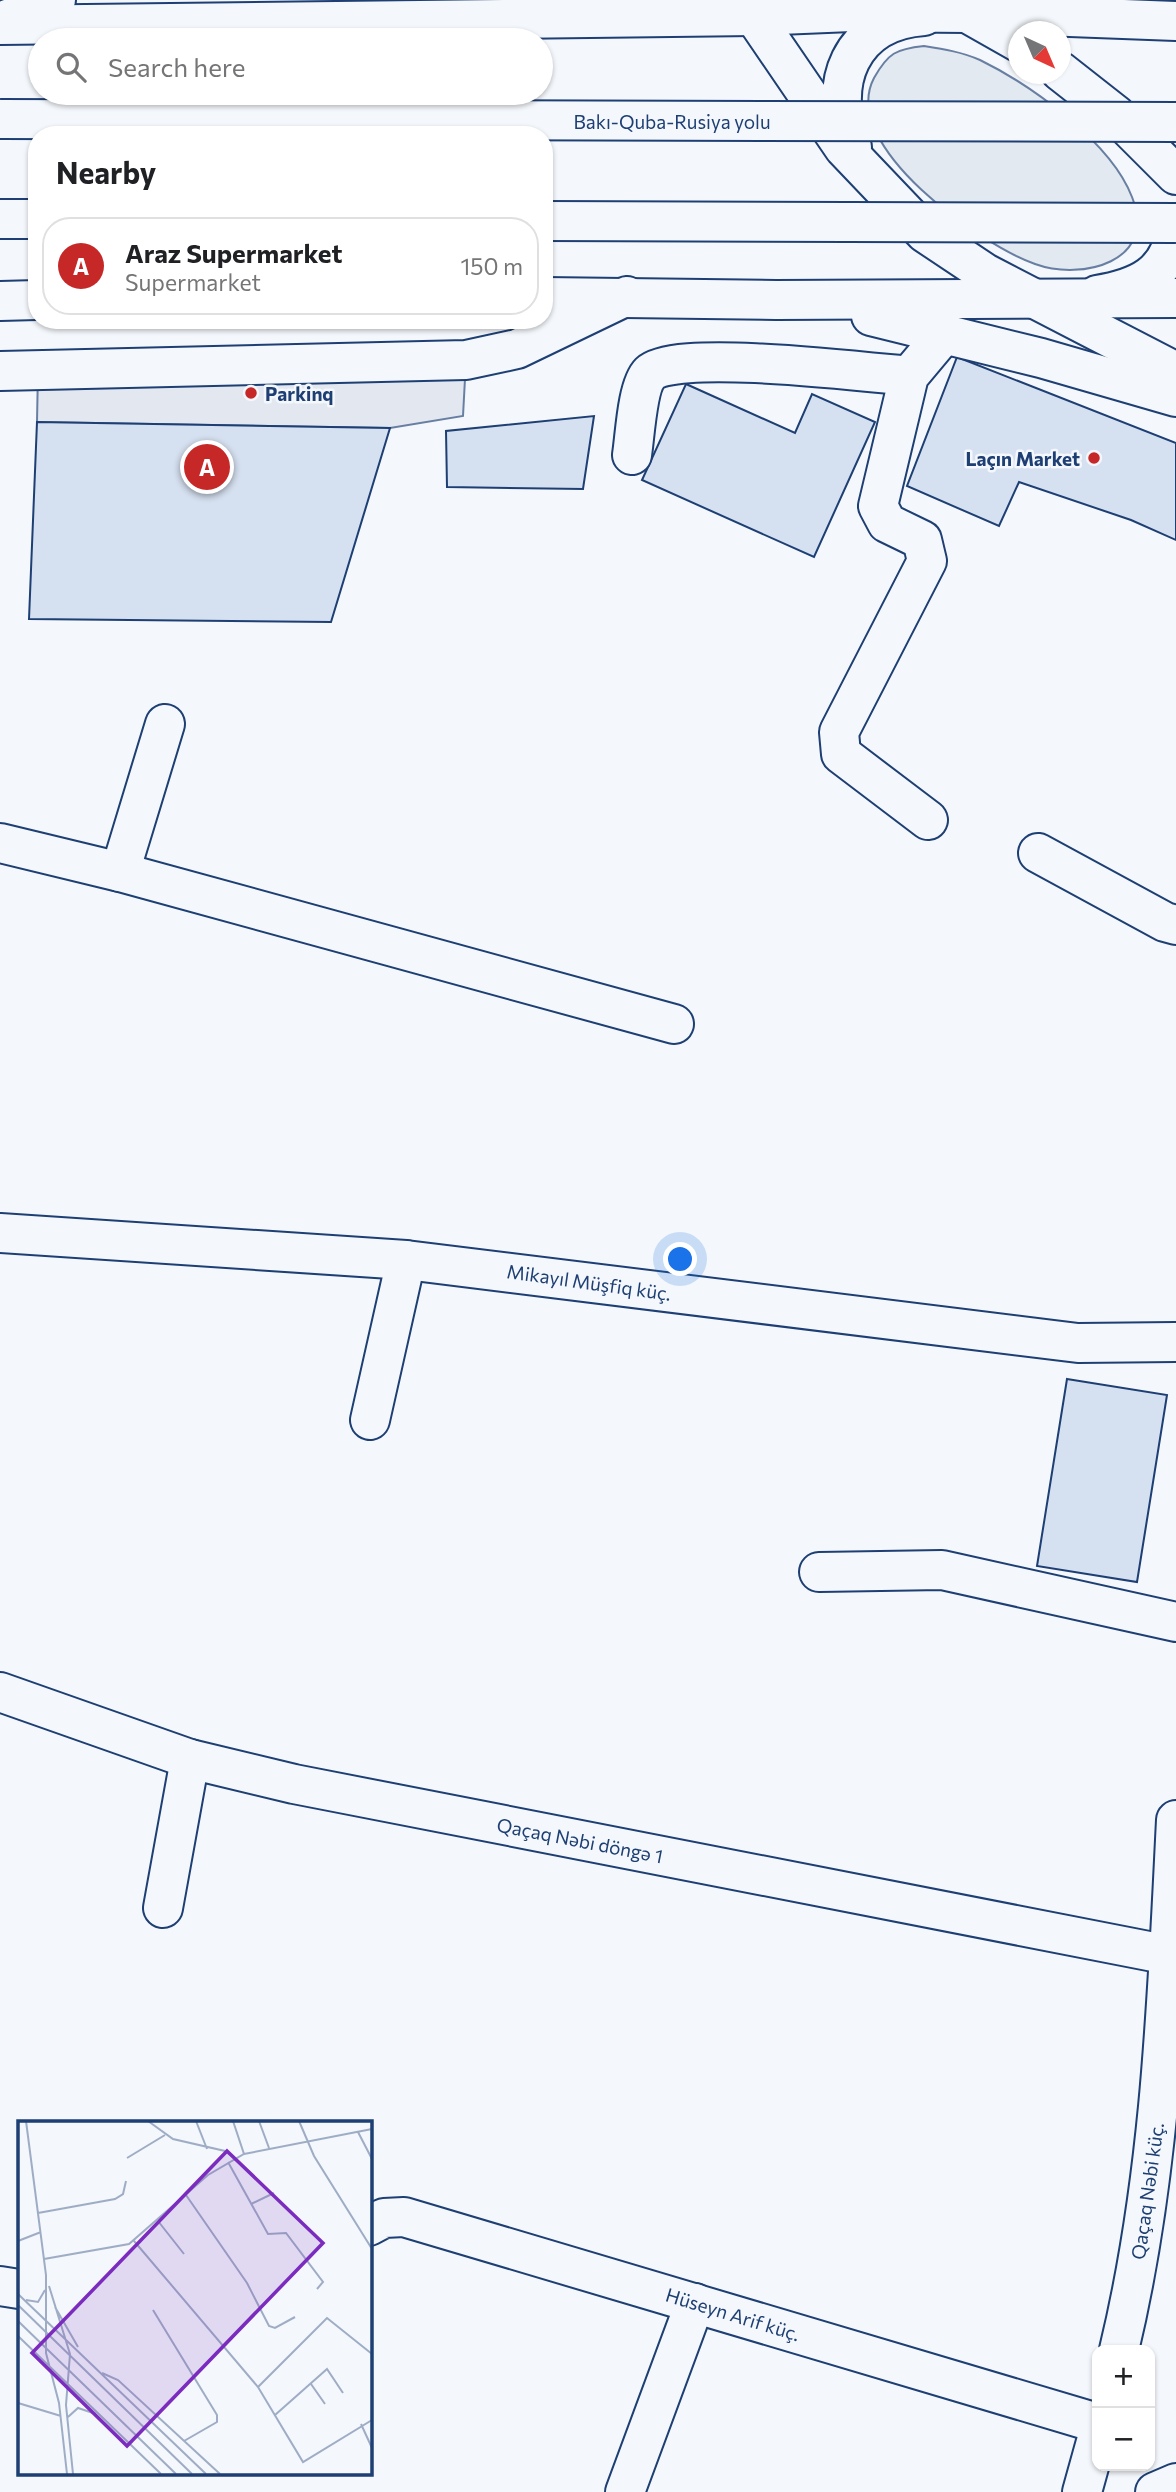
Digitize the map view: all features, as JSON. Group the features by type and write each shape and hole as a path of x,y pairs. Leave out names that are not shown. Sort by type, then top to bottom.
{"main road":[{"path":"0,24 56,0"},
{"path":"334,23 427,0"},
{"path":"0,24 334,23 748,8 851,12 956,6 1176,21"},
{"path":"872,179 845,129 839,99 850,59 870,36 887,23 956,6 1008,36"},
{"path":"748,8 828,126 872,179 925,233 985,272 1176,372"},
{"path":"1071,80 1116,115 1176,175"},
{"path":"1116,115 1166,180 1174,199 1176,216"},
{"name":"Bakı-Quba-Rusiya yolu","path":"0,119 1176,122"},
{"path":"0,219 28,219"},
{"path":"553,221 1176,223"},
{"path":"1039,300 1094,296 1141,284 1168,256 1176,229"},
{"path":"0,371 466,360 517,349 627,296"},
{"path":"553,297 776,300 1176,298"},
{"path":"0,301 28,300"},
{"path":"776,300 889,319 1176,397"},
{"path":"928,820 841,754 839,732 927,561 922,540 887,523 878,506 909,376 945,333"},
{"path":"632,455 640,399 649,374 665,364 733,363 909,376"},
{"path":"120,872 165,724"},
{"path":"0,842 120,872 674,1024"},
{"path":"1038,853 1165,922 1176,925"},
{"name":"Mikayıl Müşfiq küç.","path":"0,1233 406,1260 1078,1343 1176,1342"},
{"path":"370,1420 406,1260"},
{"path":"819,1572 942,1570 1176,1622"},
{"name":"Qaçaq Nəbi döngə 1","path":"0,1692 190,1759 294,1784 1169,1955"},
{"path":"163,1908 190,1759"},
{"name":"Qaçaq Nəbi küç.","path":"1120,2345 1149,2194 1158,2119 1176,1820"},
{"name":"Hüseyn Arif küç.","path":"371,2225 384,2218 404,2217 1092,2422"},
{"path":"0,2286 18,2289"},
{"path":"625,2492 695,2303"},
{"path":"1093,2491 1095,2471"},
{"path":"1155,2492 1176,2483"}],"shaded area":[{"path":"924,46 980,60 1008,76 1008,84 1022,84 1045,100 1088,136 1122,176 1132,197 1137,219 1134,237 1125,251 1111,261 1074,270 1035,264 983,237 922,190 895,162 877,133 868,105 874,78 884,63 894,54"},
{"name":"Parkinq","path":"466,360 463,416 390,428 37,422 38,370"}],"building":[{"path":"957,357 1176,443 1176,540 1131,520 1019,482 999,526 907,486"},
{"path":"686,384 795,433 812,394 875,422 814,557 642,480"},
{"path":"594,416 583,489 447,487 446,431"},
{"path":"37,422 390,428 331,622 29,619"},
{"path":"1067,1379 1167,1395 1137,1582 1037,1566"}],"place":[{"name":"Parkinq","path":"251,393"},
{"name":"Laçın Market","path":"1094,458"},
{"name":"Araz Supermarket","path":"207,467"}]}
